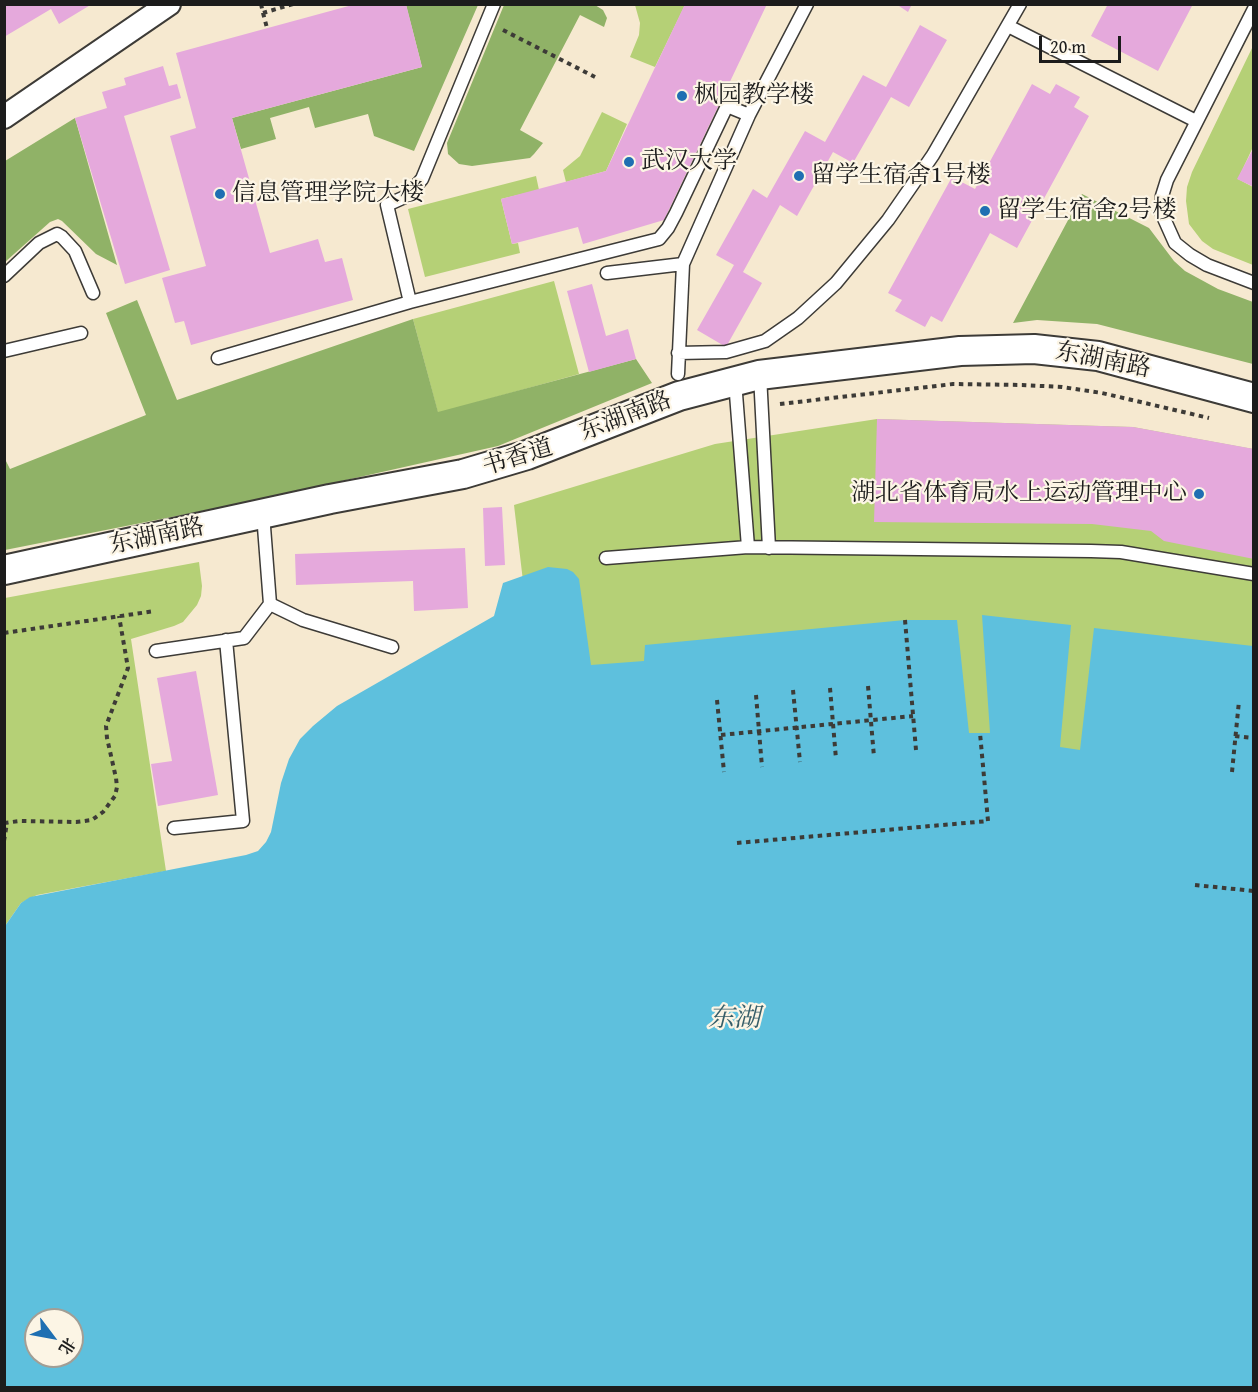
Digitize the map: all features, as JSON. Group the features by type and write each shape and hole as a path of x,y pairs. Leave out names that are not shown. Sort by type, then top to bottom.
{"street":[{"path":"4,117 169,4"},
{"name":"东湖南路","path":"4,570 330,499 463,474 527,455 679,396 747,377 960,351 1034,349 1098,356 1254,398"}],"lane":[{"path":"410,302 387,205 407,196 422,178 494,4"},
{"path":"678,374 683,264 749,115 807,4"},
{"path":"678,353 726,352 765,341 798,318 836,283 888,220 933,155 1020,4"},
{"path":"1254,9 1196,121 1167,180 1162,196 1162,214 1175,243 1207,265 1254,283"},
{"path":"1008,26 1196,121"},
{"path":"218,358 410,302 659,239 676,213 727,106 749,115"},
{"path":"4,276 39,243 57,234 75,251 93,292"},
{"path":"607,273 683,264"},
{"path":"4,351 81,333"},
{"path":"747,377 761,406 769,548"},
{"path":"747,377 748,548"},
{"path":"156,651 244,638 270,604 263,514"},
{"path":"606,558 748,548 1120,552 1254,574"},
{"path":"270,604 303,620 392,647"},
{"path":"174,828 243,821 226,640"}],"path":[{"path":"261,4 267,28"},
{"path":"263,13 293,4"},
{"path":"487,21 595,78"},
{"path":"761,406 953,384 1022,385 1062,387 1102,393 1218,420"},
{"path":"4,633 155,611"},
{"path":"4,841 6,823 92,820 103,812 115,796 116,778 106,726 128,668 119,616"},
{"path":"905,620 916,750"},
{"path":"868,686 874,757"},
{"path":"830,687 837,759"},
{"path":"793,690 800,762"},
{"path":"756,695 762,766"},
{"path":"717,700 723,772"},
{"path":"1232,772 1239,701"},
{"path":"721,735 913,716"},
{"path":"737,843 988,821 980,733"},
{"path":"1235,736 1254,738"},
{"path":"1195,885 1254,891"}],"green space":[{"path":"406,5 478,5 414,151 374,136 368,114 315,128 309,107 270,118 276,139 241,149 232,118 422,67"},
{"path":"504,5 595,5 603,10 607,18 604,27 580,15 520,130 543,143 530,158 472,166 459,164 448,154 447,143"},
{"path":"635,5 685,5 655,67 630,57 639,35 640,23"},
{"path":"1253,46 1253,147 1238,179 1253,187 1253,265 1213,249 1202,241 1189,224 1186,201 1187,187 1192,172"},
{"path":"602,112 627,124 606,171 566,182 563,170 580,156"},
{"path":"75,118 117,265 96,254 58,219 50,222 5,262 5,161"},
{"path":"536,176 539,190 501,199 512,244 518,243 520,253 425,277 408,209"},
{"path":"1082,194 1149,228 1174,261 1185,271 1218,289 1253,302 1253,364 1097,324 1037,320 1013,323"},
{"path":"554,281 579,374 438,413 413,319"},
{"path":"137,300 177,400 413,319 438,412 636,359 652,383 498,446 257,500 5,550 4,457 10,469 146,415 106,313"},
{"path":"877,419 1133,427 1253,449 1253,950 558,877 514,505 715,444"},
{"path":"199,562 201,596 197,605 183,622 131,639 166,871 37,895 21,903 5,926 5,598"}],"water":[{"name":"东湖","path":"548,567 567,569 579,579 591,665 644,661 645,645 905,620 957,620 969,733 990,733 982,615 1071,625 1060,747 1080,750 1094,628 1253,646 1253,1387 5,1387 5,926 21,903 30,897 258,851 271,832 281,783 289,759 300,739 313,726 337,706 494,616 503,583"}],"building":[{"path":"4,4 92,4 59,24 51,9 4,37"},
{"name":"信息管理学院大楼","path":"356,4 406,4 422,67 232,118 270,253 318,239 325,262 342,258 353,300 191,345 184,321 175,323 162,278 206,266 170,136 196,128 176,53"},
{"name":"枫园教学楼","path":"685,4 767,4 664,220 583,244 578,227 512,244 501,199 606,171"},
{"path":"896,4 912,4 908,12"},
{"path":"1108,4 1193,4 1158,71 1091,36"},
{"name":"留学生宿舍1号楼","path":"920,25 947,40 909,107 891,97 853,163 833,152 797,216 780,205 743,272 762,283 726,347 697,330 734,265 716,255 753,189 767,198 805,131 825,142 863,75 886,87"},
{"path":"163,66 169,86 177,84 181,98 124,116 170,270 125,284 75,118 107,108 102,92 126,85 124,78"},
{"name":"留学生宿舍2号楼","path":"1032,84 1050,94 1056,84 1080,97 1074,107 1089,116 1017,248 990,233 942,322 931,316 925,327 895,311 902,300 888,293 952,177 975,189"},
{"path":"1254,147 1254,187 1237,179"},
{"path":"592,284 606,336 628,329 636,359 589,372 567,291"},
{"path":"877,419 1133,427 1254,449 1254,559 1164,541 1151,531 1092,524 874,522"},
{"path":"502,507 505,565 485,566 483,508"},
{"path":"465,548 468,608 414,611 413,581 296,585 295,554"},
{"path":"196,671 218,795 158,806 151,764 172,761 157,678"}],"place":[{"name":"枫园教学楼","path":"682,96"},
{"name":"武汉大学","path":"629,162"},
{"name":"留学生宿舍1号楼","path":"799,176"},
{"name":"信息管理学院大楼","path":"220,194"},
{"name":"留学生宿舍2号楼","path":"985,211"},
{"name":"湖北省体育局水上运动管理中心","path":"1199,494"}]}
